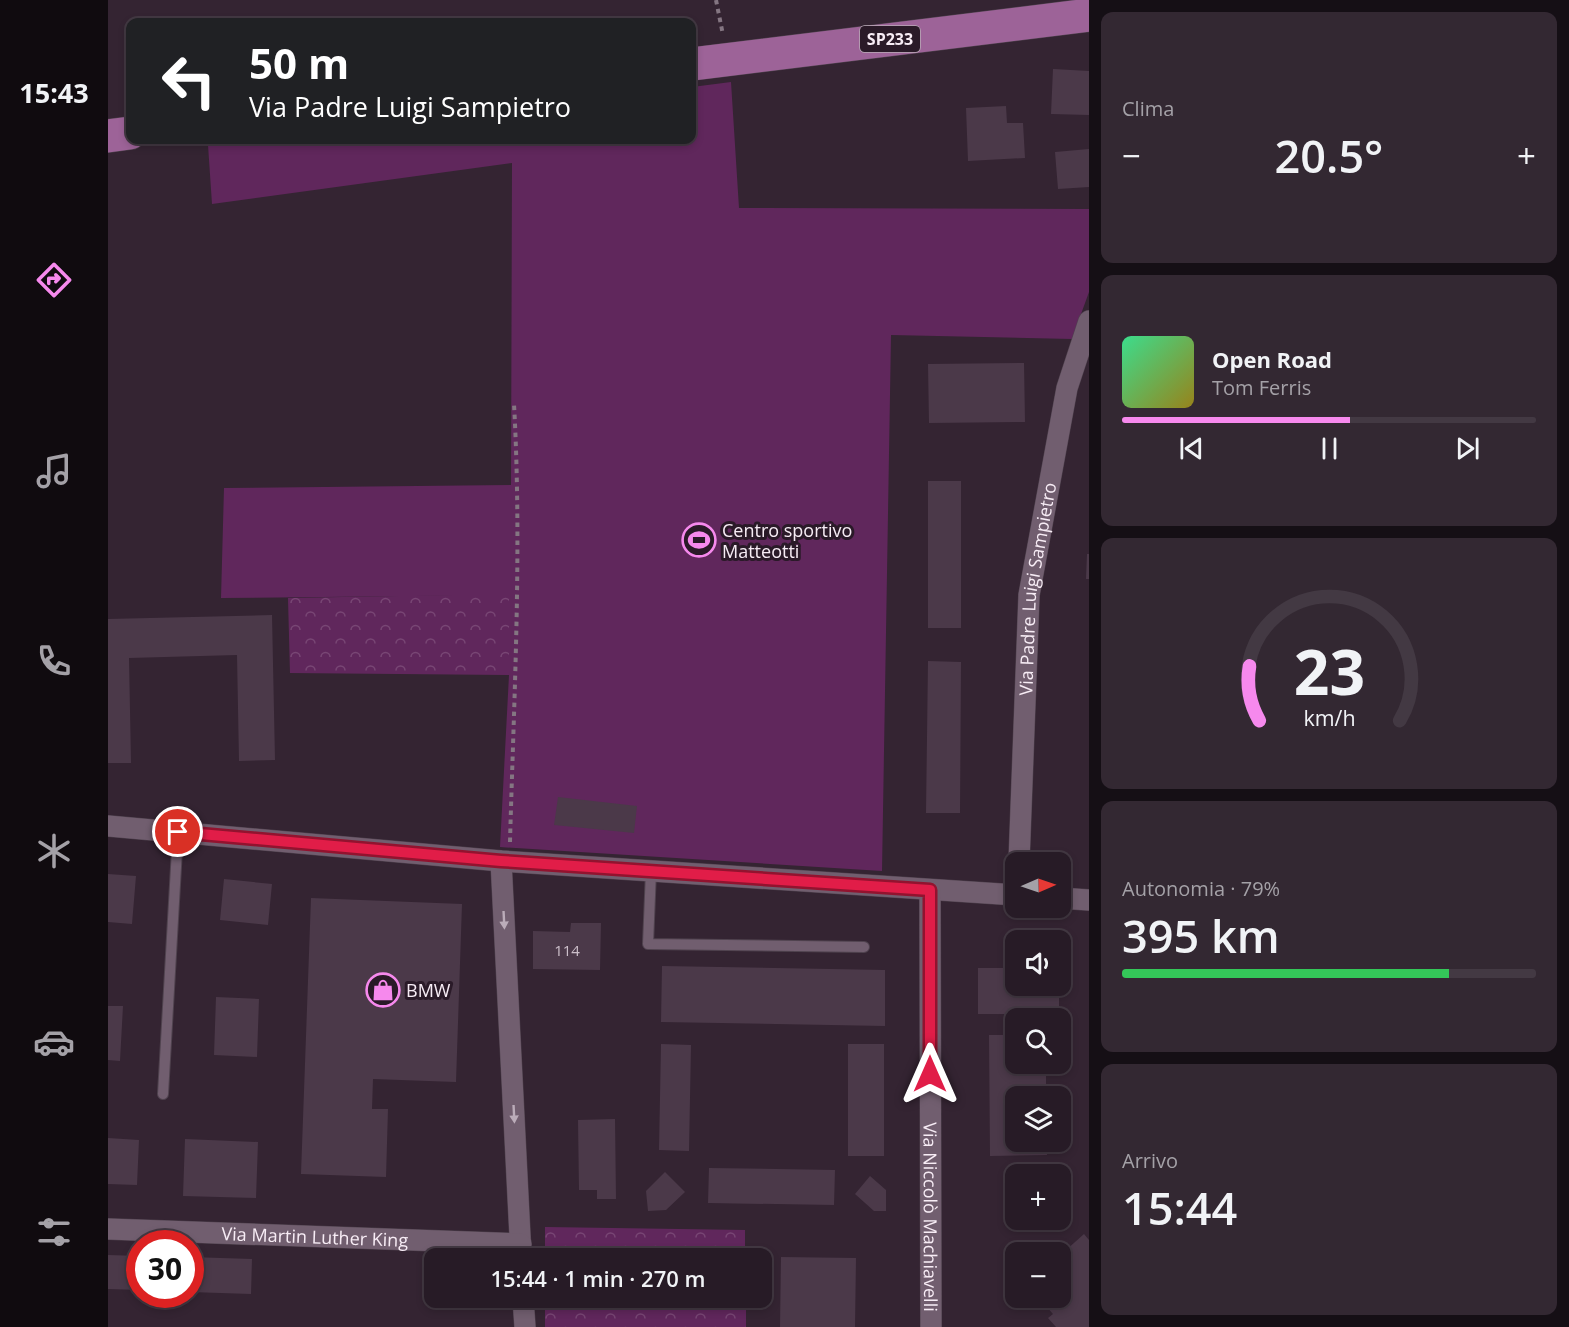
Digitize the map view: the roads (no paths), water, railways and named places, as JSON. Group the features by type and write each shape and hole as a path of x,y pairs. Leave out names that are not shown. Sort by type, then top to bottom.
{"main road":[{"name":"SP233","path":"696,63 1089,15"},
{"path":"108,136 126,134"}],"street":[{"name":"Via Padre Luigi Sampietro","path":"1019,852 1029,596 1066,388 1089,321"},
{"path":"108,826 501,861 1005,894"},
{"name":"Via Martin Luther King","path":"501,861 521,1248"},
{"name":"Via Niccolò Machiavelli","path":"930,890 931,1327"},
{"path":"1071,899 1089,900"},
{"name":"Via Martin Luther King","path":"108,1229 465,1248"},
{"path":"524,1308 525,1327"}],"lane":[{"path":"164,1094 178,832"},
{"path":"651,871 648,944 864,947"}],"place":[{"name":"Centro sportivo Matteotti","path":"699,540"},
{"name":"BMW","path":"383,990"}]}
